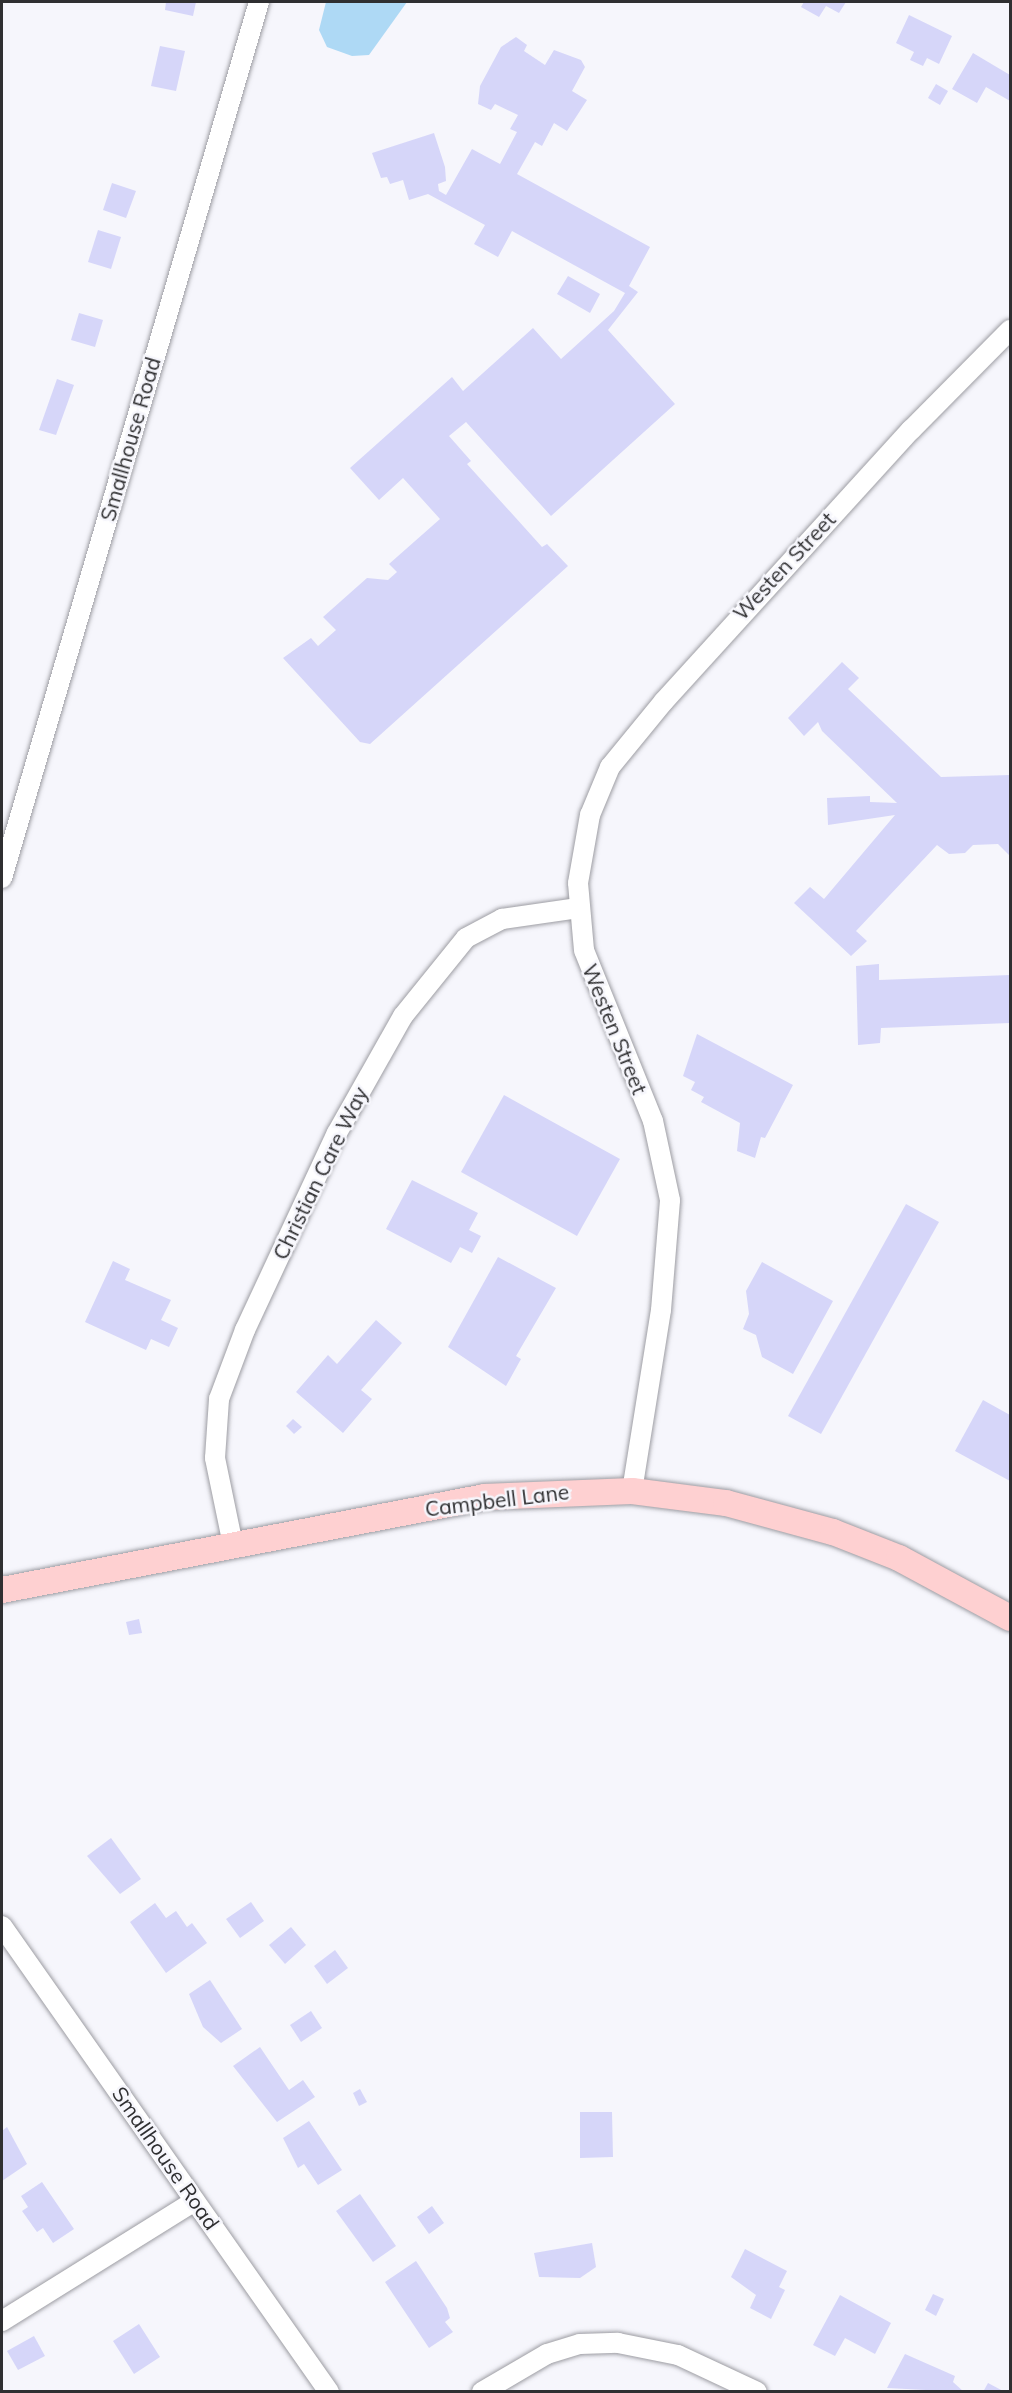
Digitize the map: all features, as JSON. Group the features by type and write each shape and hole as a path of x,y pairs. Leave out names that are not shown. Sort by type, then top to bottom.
{"main road":[{"name":"Campbell Lane","path":"2,1590 484,1497 632,1491 726,1503 833,1532 899,1558 1011,1618"}],"street":[{"name":"Smallhouse Road","path":"2,878 259,2"},
{"name":"Westen Street","path":"962,379 1011,321"},
{"name":"Westen Street","path":"632,1491 663,1299 670,1200 653,1121 589,971 578,908 584,837 610,767 731,624 1011,330"},
{"name":"Christian Care Way","path":"233,1545 215,1458 219,1400 245,1330 337,1133 403,1016 466,938 502,919 578,908"},
{"name":"Smallhouse Road","path":"2,1926 329,2391"},
{"path":"2,2322 195,2201"},
{"path":"482,2391 547,2354 618,2343 678,2355 757,2391"}],"water":[{"path":"326,2 407,2 369,55 352,56 327,47 319,30"}],"building":[{"path":"166,2 196,2 193,16 165,10"},
{"path":"804,2 846,2 839,13 826,6 819,17 801,7"},
{"path":"909,15 952,36 939,64 927,58 923,66 910,60 914,52 896,43"},
{"path":"516,37 527,45 524,51 545,65 554,50 581,60 585,67 572,91 587,100 567,131 554,123 542,146 535,142 517,174 650,247 629,286 638,292 608,330 675,404 551,516 466,422 449,436 471,461 467,464 542,547 547,544 568,566 370,744 360,742 283,658 311,638 318,646 336,630 323,617 367,578 388,580 397,572 389,564 440,519 403,478 379,500 350,468 452,377 463,391 533,328 561,359 614,311 625,293 512,231 498,257 474,244 485,225 428,194 409,200 403,180 390,184 387,177 381,178 372,153 434,133 445,167 446,181 438,184 439,191 446,195 472,149 500,164 517,132 510,129 518,115 495,104 491,110 478,104 480,86 501,47"},
{"path":"160,46 185,51 176,91 151,86"},
{"path":"973,53 1010,75 1010,101 986,87 977,103 952,89"},
{"path":"936,84 948,91 940,105 928,98"},
{"path":"112,183 136,191 126,218 103,210"},
{"path":"98,230 121,237 111,269 88,262"},
{"path":"568,276 600,294 590,313 557,294"},
{"path":"79,313 103,320 95,347 71,340"},
{"path":"57,379 74,385 56,435 39,430"},
{"path":"842,662 859,678 848,689 941,777 1010,775 1010,856 998,844 973,845 965,853 949,854 937,845 856,931 867,941 851,956 794,903 810,887 824,899 895,815 828,825 827,798 870,796 870,802 897,803 822,731 818,722 804,736 788,718"},
{"path":"879,964 879,980 1010,975 1010,1023 881,1028 880,1043 858,1045 856,966"},
{"path":"697,1034 793,1085 765,1138 761,1137 755,1158 737,1151 740,1123 701,1102 704,1097 691,1090 695,1082 683,1076"},
{"path":"504,1095 620,1159 577,1236 461,1172"},
{"path":"412,1180 478,1213 469,1230 481,1236 472,1253 460,1247 451,1263 386,1229"},
{"path":"906,1204 939,1222 821,1434 788,1416"},
{"path":"498,1257 556,1288 516,1356 521,1359 506,1386 448,1347"},
{"path":"113,1261 130,1269 125,1280 171,1300 161,1320 178,1328 169,1347 151,1339 146,1350 85,1322"},
{"path":"762,1262 833,1301 793,1374 762,1357 756,1335 743,1329 749,1314 746,1291"},
{"path":"376,1320 402,1343 361,1390 372,1399 343,1433 296,1392 328,1355 337,1364"},
{"path":"983,1400 1010,1415 1010,1481 955,1451"},
{"path":"293,1419 302,1427 294,1434 286,1426"},
{"path":"139,1619 142,1633 129,1635 126,1622"},
{"path":"111,1838 141,1879 120,1894 87,1856"},
{"path":"251,1902 264,1921 240,1938 226,1919"},
{"path":"155,1903 166,1918 176,1911 187,1927 192,1923 207,1943 166,1973 130,1922"},
{"path":"291,1927 306,1945 285,1964 269,1945"},
{"path":"335,1950 348,1968 327,1984 314,1966"},
{"path":"210,1980 242,2029 221,2043 203,2027 189,1994"},
{"path":"311,2011 322,2028 301,2042 290,2025"},
{"path":"260,2047 289,2090 303,2080 315,2097 277,2122 233,2066"},
{"path":"360,2089 367,2102 359,2106 353,2093"},
{"path":"580,2112 612,2112 613,2157 580,2158"},
{"path":"309,2121 342,2170 318,2185 304,2164 298,2168 283,2138"},
{"path":"7,2127 27,2164 2,2181 2,2131"},
{"path":"42,2182 74,2229 53,2243 43,2228 37,2232 22,2211 28,2207 21,2196"},
{"path":"360,2194 396,2246 373,2262 336,2211"},
{"path":"432,2206 444,2223 429,2234 417,2217"},
{"path":"592,2243 596,2267 580,2278 539,2277 534,2253"},
{"path":"745,2249 787,2271 779,2287 785,2290 771,2319 750,2308 756,2295 731,2277"},
{"path":"416,2261 447,2308 450,2318 445,2322 453,2332 429,2348 385,2282"},
{"path":"933,2294 944,2299 936,2316 925,2310"},
{"path":"840,2295 891,2323 875,2354 845,2338 835,2356 813,2345"},
{"path":"139,2324 160,2357 134,2374 113,2341"},
{"path":"34,2336 45,2356 18,2370 7,2351"},
{"path":"905,2354 955,2376 953,2382 964,2392 887,2388"},
{"path":"988,2383 1005,2392 983,2392"}]}
